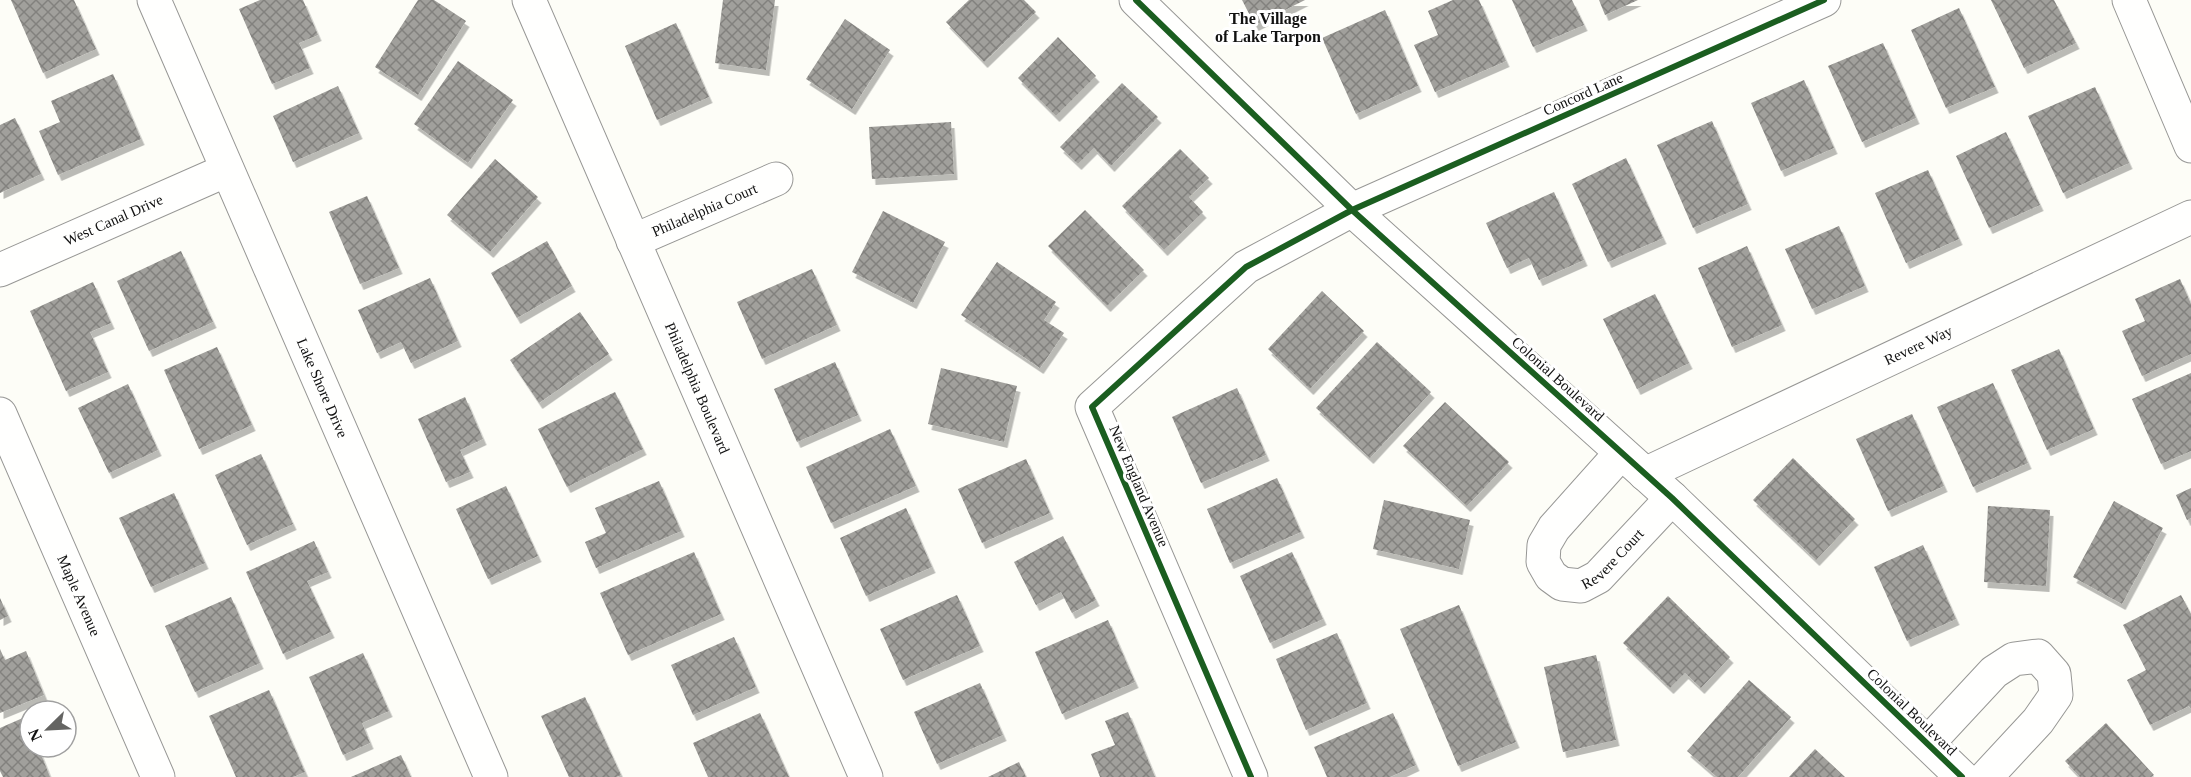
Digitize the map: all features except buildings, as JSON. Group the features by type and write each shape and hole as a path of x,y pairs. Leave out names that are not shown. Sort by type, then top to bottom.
{"street":[{"name":"Lake Shore Drive","path":"154,0 491,777"},
{"name":"Philadelphia Boulevard","path":"529,0 866,777"},
{"name":"Colonial Boulevard","path":"1136,0 1352,210 1672,498 1962,777"},
{"name":"Concord Lane","path":"1352,210 1824,0"},
{"path":"2129,0 2191,146"},
{"name":"West Canal Drive","path":"0,270 227,170"},
{"name":"Philadelphia Court","path":"633,241 776,179"},
{"name":"New England Avenue","path":"1251,777 1092,407 1246,267 1352,210"},
{"name":"Revere Way","path":"1633,463 2191,217"},
{"name":"Maple Avenue","path":"0,414 158,777"},
{"name":"Revere Court","path":"1633,463 1554,528 1544,545 1543,562 1551,576 1562,584 1581,586 1598,577 1672,498"},
{"path":"1928,743 1994,672 2014,659 2038,656 2054,674 2056,695 2038,721 1986,777"}],"cycle path":[{"path":"1136,0 1352,210 1672,498 1962,777"},
{"path":"1251,777 1092,407 1246,267 1352,210 1824,0"}],"district":[{"name":"The Village of Lake Tarpon","path":"1268,27"}]}
